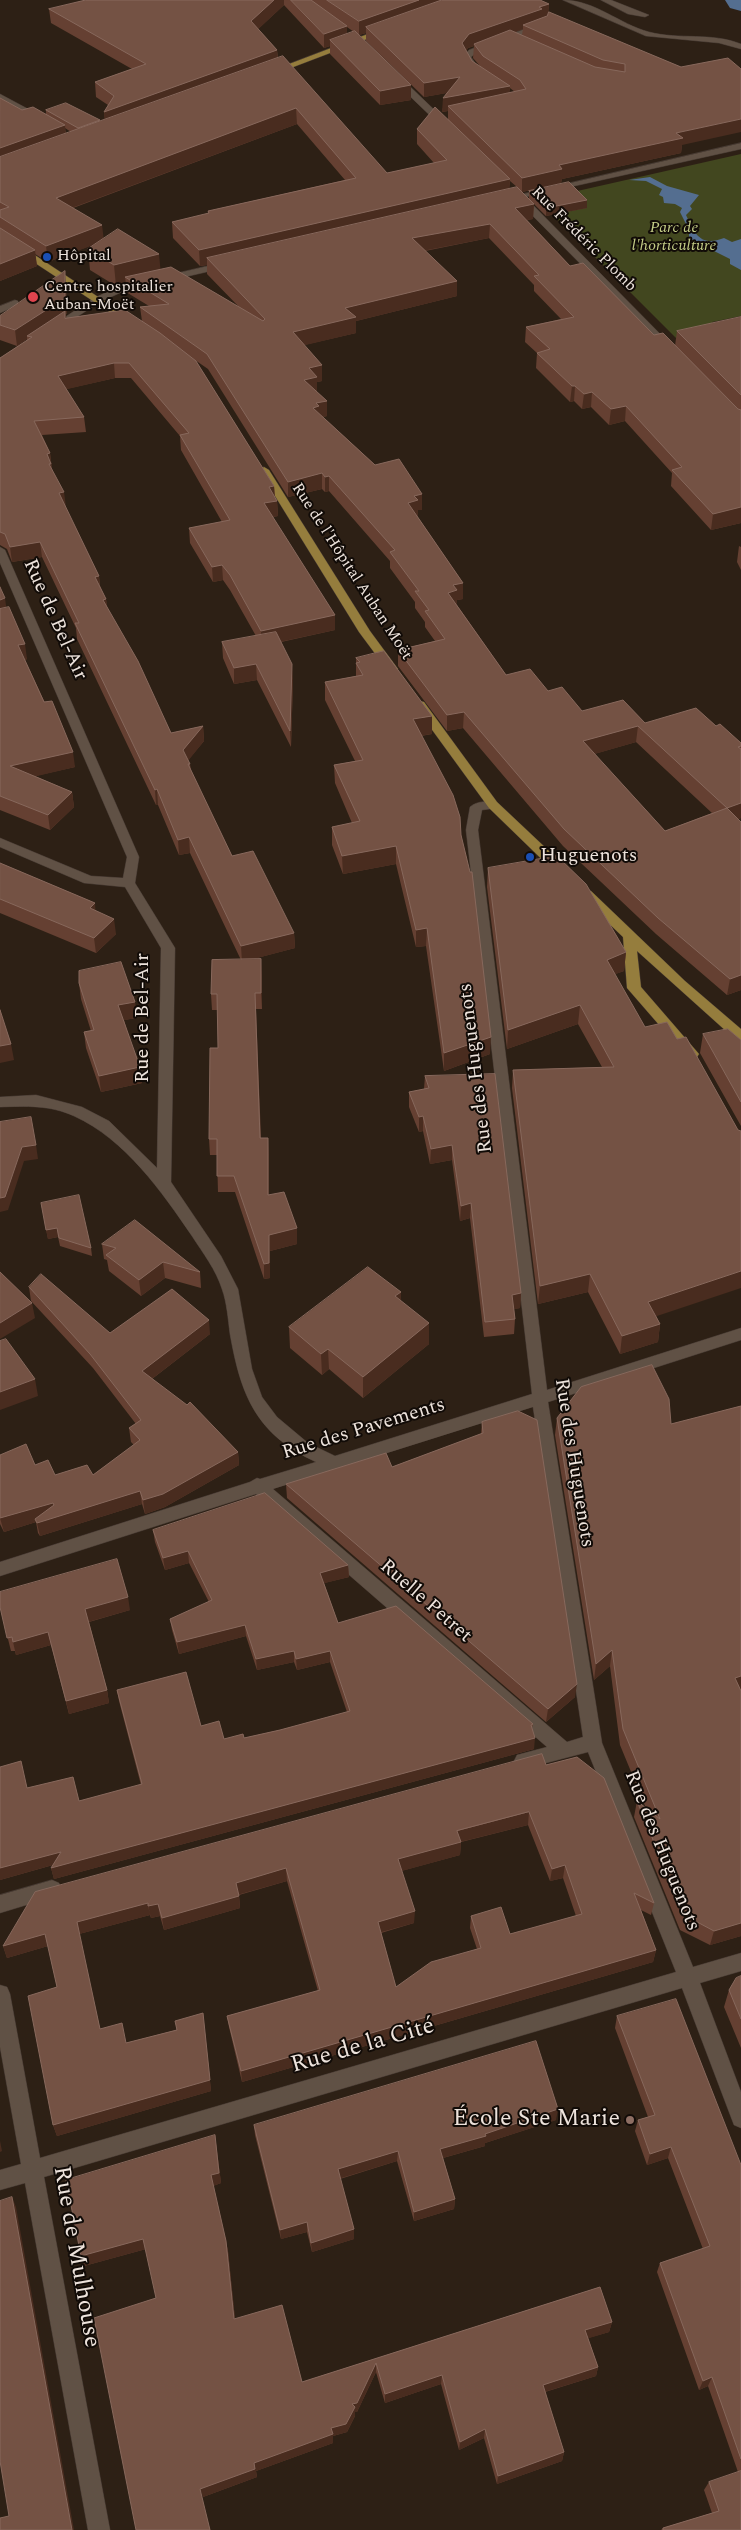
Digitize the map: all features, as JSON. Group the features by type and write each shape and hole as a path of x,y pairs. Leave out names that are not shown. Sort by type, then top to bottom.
{"main road":[{"path":"265,74 361,44 395,27"},
{"path":"0,236 144,330"},
{"name":"Rue de l'Hôpital Auban Moët","path":"256,457 365,632 402,682"},
{"path":"413,697 493,805 628,935 741,1037"},
{"path":"628,935 634,988 691,1053 700,1069"}],"street":[{"path":"567,0 596,10 642,32 674,38 718,40 741,47"},
{"path":"605,0 631,12 645,15"},
{"path":"480,74 468,62 467,57 472,52 543,26"},
{"path":"350,35 361,44"},
{"path":"509,38 518,42"},
{"path":"391,73 452,132"},
{"path":"0,97 52,126"},
{"path":"438,118 448,117"},
{"path":"501,200 515,193 741,146"},
{"name":"Rue Frédéric Plomb","path":"515,193 678,357"},
{"path":"40,336 96,300 121,289 238,262"},
{"path":"0,310 15,303"},
{"name":"Rue de Bel-Air","path":"0,550 23,615 133,857 129,883 168,948 164,1183"},
{"name":"Rue des Huguenots","path":"493,805 476,807 472,830 540,1399 593,1743 688,1978 741,2118"},
{"path":"0,842 90,880 129,883"},
{"path":"0,1102 36,1100 77,1111 104,1125 164,1183 216,1260 230,1289 244,1369 255,1400 271,1422 302,1448 333,1462"},
{"name":"Rue des Pavements","path":"0,1569 257,1485 540,1399 741,1334"},
{"name":"Ruelle Petret","path":"257,1485 564,1750"},
{"path":"507,1766 593,1743"},
{"path":"0,1904 67,1885"},
{"name":"Rue de la Cité","path":"0,2180 741,1962"},
{"name":"Rue de Mulhouse","path":"0,1994 99,2530"}],"green space":[{"name":"Parc de l'horticulture","path":"741,154 741,316 712,322 713,324 677,339 540,202 542,199"}],"water":[{"path":"650,177 667,186 699,195 690,206 692,209 686,215 692,228 704,240 710,241 724,238 732,242 741,239 741,270 730,264 730,259 712,250 711,245 694,241 689,237 689,230 680,212 682,208 675,204 664,203 663,197 659,195 662,189 646,181 629,180"}],"building":[{"path":"86,0 274,0 251,21 277,50 104,112 114,96 95,82 146,64 49,9"},
{"path":"291,0 311,0 347,26 324,34"},
{"path":"327,0 419,0 359,21"},
{"path":"442,0 540,0 549,4 539,7 542,9 469,34 462,43 472,61 510,86 443,98 460,77 424,83 366,27"},
{"path":"549,12 681,67 728,58 741,69 741,119 676,133 683,138 559,165 562,169 522,178 448,106 526,89 520,80 483,56 474,44 510,30 595,67 625,72 625,64 603,60 523,25 547,16"},
{"path":"355,31 411,85 380,91 330,40"},
{"path":"283,56 387,173 447,160 417,129 435,107 510,179 199,250 172,222 209,213 208,211 356,178 296,108 56,198 102,225 46,246 0,217 0,210 9,207 0,202 0,157"},
{"path":"0,98 22,110 33,107 65,125 0,148"},
{"path":"66,103 100,120 78,128 46,110"},
{"path":"569,182 587,200 546,208 529,191"},
{"path":"517,187 534,204 515,208 570,266 583,263 654,335 663,333 741,410 741,507 713,514 672,470 682,467 626,406 611,409 592,392 584,394 575,386 572,386 537,353 550,349 526,327 574,317 534,276 539,275 490,224 412,238 457,281 345,308 356,317 293,332 322,365 309,368 317,377 304,380 327,401 316,403 319,406 313,408 375,465 399,459 422,494 414,496 418,500 408,503 463,583 453,585 457,590 448,593 506,675 530,669 548,691 562,687 582,711 623,700 645,723 696,708 716,726 720,724 741,743 741,746 738,747 741,749 741,803 727,808 741,822 741,975 730,979 658,918 564,829 464,712 447,715 398,650 445,639 425,611 429,610 415,591 419,591 390,552 395,550 329,476 325,477 322,473 288,482 207,354 140,307 169,304 125,277 171,267 263,321 265,319 207,258","holes":["638,726 727,808 665,831 583,741"]},
{"path":"0,228 35,250 0,264"},
{"path":"118,229 159,254 114,265 88,249"},
{"path":"65,271 65,298 15,330 0,325 0,316"},
{"path":"125,310 160,333 196,361 274,486 269,487 277,501 264,503 335,615 261,631 230,575 222,565 212,567 189,528 230,520 180,435 189,433 129,363 114,363 58,376 84,417 34,421 50,453 47,454 51,464 49,464 64,492 59,493 99,576 95,577 106,599 103,600 138,661 171,733 203,726 183,750 190,764 188,764 232,856 253,851 294,933 241,946 189,837 178,840 157,789 155,790 75,623 79,623 40,542 10,547 5,534 0,532 0,358 32,337 27,336 65,311 65,318"},
{"path":"741,317 741,395 677,331"},
{"path":"0,587 5,598 0,600"},
{"path":"9,607 25,644 18,645 44,702 52,701 73,752 10,766 72,792 48,815 0,796 0,609"},
{"path":"276,632 292,664 290,731 256,664 234,668 222,642"},
{"path":"384,651 432,716 413,719 453,795 460,817 461,835 470,872 472,872 491,1037 444,1053 427,928 416,930 396,846 342,856 332,827 360,821 334,765 363,760 325,682 363,675 356,663 360,662 356,658"},
{"path":"557,856 586,884 626,952 607,960 645,1027 667,1022 677,1039 686,1037 738,1130 741,1131 741,1271 648,1302 660,1324 622,1336 590,1274 540,1286 513,1070 614,1067 580,1005 508,1030 488,868"},
{"path":"0,863 95,903 90,908 114,919 94,938 0,899"},
{"path":"261,959 261,993 255,993 260,1138 268,1138 268,1195 284,1192 297,1228 269,1235 269,1263 264,1264 234,1176 217,1176 217,1139 209,1139 210,1048 218,1048 217,994 211,994 212,960"},
{"path":"121,962 135,1002 118,1005 140,1067 99,1076 84,1032 94,1030 79,983 79,971"},
{"path":"0,1010 11,1044 0,1046"},
{"path":"728,1029 741,1040 741,1102 703,1034"},
{"path":"495,1074 521,1293 512,1295 515,1319 485,1322 471,1203 461,1206 452,1145 431,1149 423,1116 419,1117 409,1092 429,1088 425,1076"},
{"path":"31,1117 36,1145 22,1147 5,1197 0,1198 0,1122"},
{"path":"79,1195 91,1248 59,1238 57,1228 46,1230 41,1203"},
{"path":"135,1220 200,1272 163,1262 139,1280 106,1255 116,1248 102,1244"},
{"path":"368,1267 401,1292 395,1296 429,1323 363,1377 328,1349 321,1354 289,1327"},
{"path":"0,1272 32,1303 0,1323"},
{"path":"41,1274 110,1333 172,1289 209,1320 142,1371 187,1405 190,1402 238,1452 163,1494 143,1500 140,1491 37,1523 35,1519 54,1505 53,1503 0,1518 0,1455 26,1444 35,1465 48,1460 55,1475 87,1465 93,1475 140,1440 129,1428 141,1420 90,1354 29,1287"},
{"path":"6,1339 35,1379 0,1392 0,1341"},
{"path":"652,1365 669,1399 671,1424 741,1406 741,1676 735,1678 741,1691 741,1923 714,1931 684,1915 637,1801 660,1819 623,1729 612,1650 596,1664 557,1418 581,1387"},
{"path":"518,1411 537,1420 577,1684 548,1709 286,1484 386,1453 392,1467 483,1433 482,1422"},
{"path":"265,1493 348,1565 320,1573 338,1623 396,1606 533,1724 531,1725 535,1738 51,1868 61,1852 0,1868 0,1767 21,1761 27,1788 73,1777 79,1801 142,1784 117,1690 186,1672 201,1726 219,1721 224,1739 243,1734 244,1738 280,1730 350,1711 330,1651 296,1659 294,1651 256,1659 245,1625 177,1642 170,1619 212,1600 188,1551 163,1558 153,1530"},
{"path":"117,1559 128,1597 85,1609 107,1690 66,1701 48,1632 13,1642 12,1637 7,1638 0,1607 0,1592"},
{"path":"542,1754 546,1765 577,1757 604,1778 654,1903 634,1893 656,1950 241,2071 227,2016 320,1990 286,1868 236,1883 239,1896 162,1918 158,1904 148,1906 148,1903 77,1922 100,2029 122,2023 126,2043 177,2030 175,2021 203,2013 210,2080 53,2125 28,1996 57,1987 45,1934 3,1946 35,1892","holes":["529,1812 552,1869 565,1865 582,1914 510,1934 501,1907 471,1916 481,1948 431,1962 396,1987 378,1922 415,1911 398,1859 461,1842 457,1831"]},
{"path":"741,1976 741,2019 729,1990 736,1978"},
{"path":"676,1999 741,2165 741,2459 712,2377 703,2381 660,2263 710,2246 671,2147 650,2154 638,2120 655,2115 617,2016"},
{"path":"536,2041 558,2109 485,2134 486,2136 440,2149 455,2199 414,2212 398,2151 338,2169 354,2229 311,2243 307,2222 280,2230 254,2125"},
{"path":"215,2135 219,2173 211,2175 226,2241 234,2319 282,2305 302,2382 600,2287 612,2322 585,2330 598,2367 543,2385 564,2452 498,2476 485,2429 460,2442 442,2375 385,2394 376,2363 357,2403 352,2404 355,2407 346,2424 331,2428 333,2434 254,2463 255,2469 200,2489 210,2530 136,2530 94,2318 156,2298 143,2239 81,2256 66,2180"},
{"path":"12,2197 72,2530 0,2530 0,2518 9,2516 0,2461 0,2201"},
{"path":"741,2471 741,2530 663,2530 663,2528 719,2511 709,2482"}],"place":[{"name":"Hôpital","path":"47,257"},
{"name":"Centre hospitalier Auban-Moët","path":"33,297"},
{"name":"Huguenots","path":"530,857"},
{"name":"École Ste Marie","path":"630,2120"}]}
